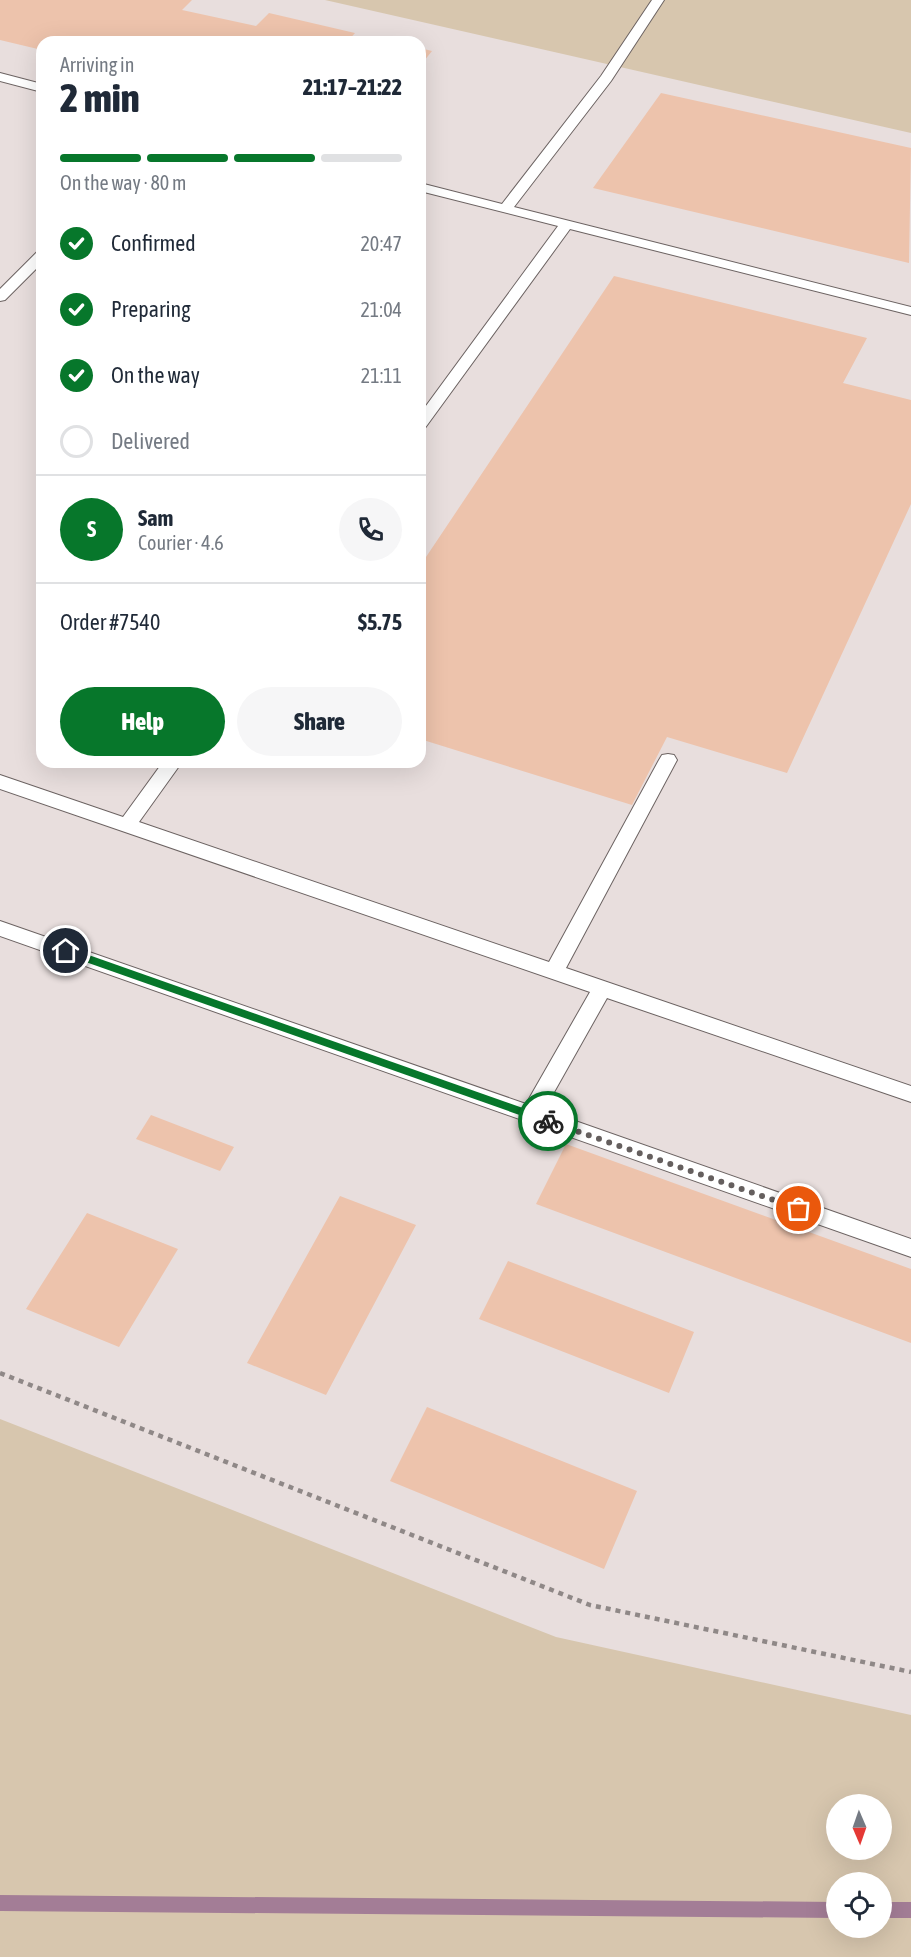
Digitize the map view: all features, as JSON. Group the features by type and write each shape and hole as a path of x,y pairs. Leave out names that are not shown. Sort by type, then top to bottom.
{"lane":[{"path":"505,210 606,78 658,0"},
{"path":"0,77 36,86"},
{"path":"426,189 911,311"},
{"path":"426,417 566,225"},
{"path":"0,297 36,261"},
{"path":"554,972 668,760"},
{"path":"127,825 169,768"},
{"path":"0,782 911,1094"},
{"path":"0,928 911,1248"},
{"path":"531,1115 602,988"}],"path":[{"path":"0,1373 590,1605 911,1672"}],"shaded area":[{"path":"325,0 911,0 911,133"},
{"path":"0,1419 556,1637 911,1715 911,1957 0,1957"}],"building":[{"path":"0,0 192,0 182,10 256,26 269,13 355,33 352,36 36,36 36,49 0,40"},
{"path":"426,50 432,51 426,58"},
{"path":"661,93 911,148 909,263 593,188"},
{"path":"614,276 867,338 843,383 911,400 911,504 787,773 667,737 632,805 426,741 426,557"},
{"path":"151,1115 234,1147 220,1171 136,1139"},
{"path":"566,1144 911,1269 911,1343 536,1204"},
{"path":"340,1196 416,1225 326,1395 247,1363"},
{"path":"87,1213 178,1249 119,1347 26,1309"},
{"path":"508,1261 694,1332 669,1393 479,1319"},
{"path":"427,1407 637,1491 604,1569 390,1481"}],"waterway":[{"path":"0,1903 826,1910"},
{"path":"892,1910 911,1910"}],"way so far":[{"path":"548,1121 799,1209"}],"route":[{"path":"66,951 548,1121"}]}
